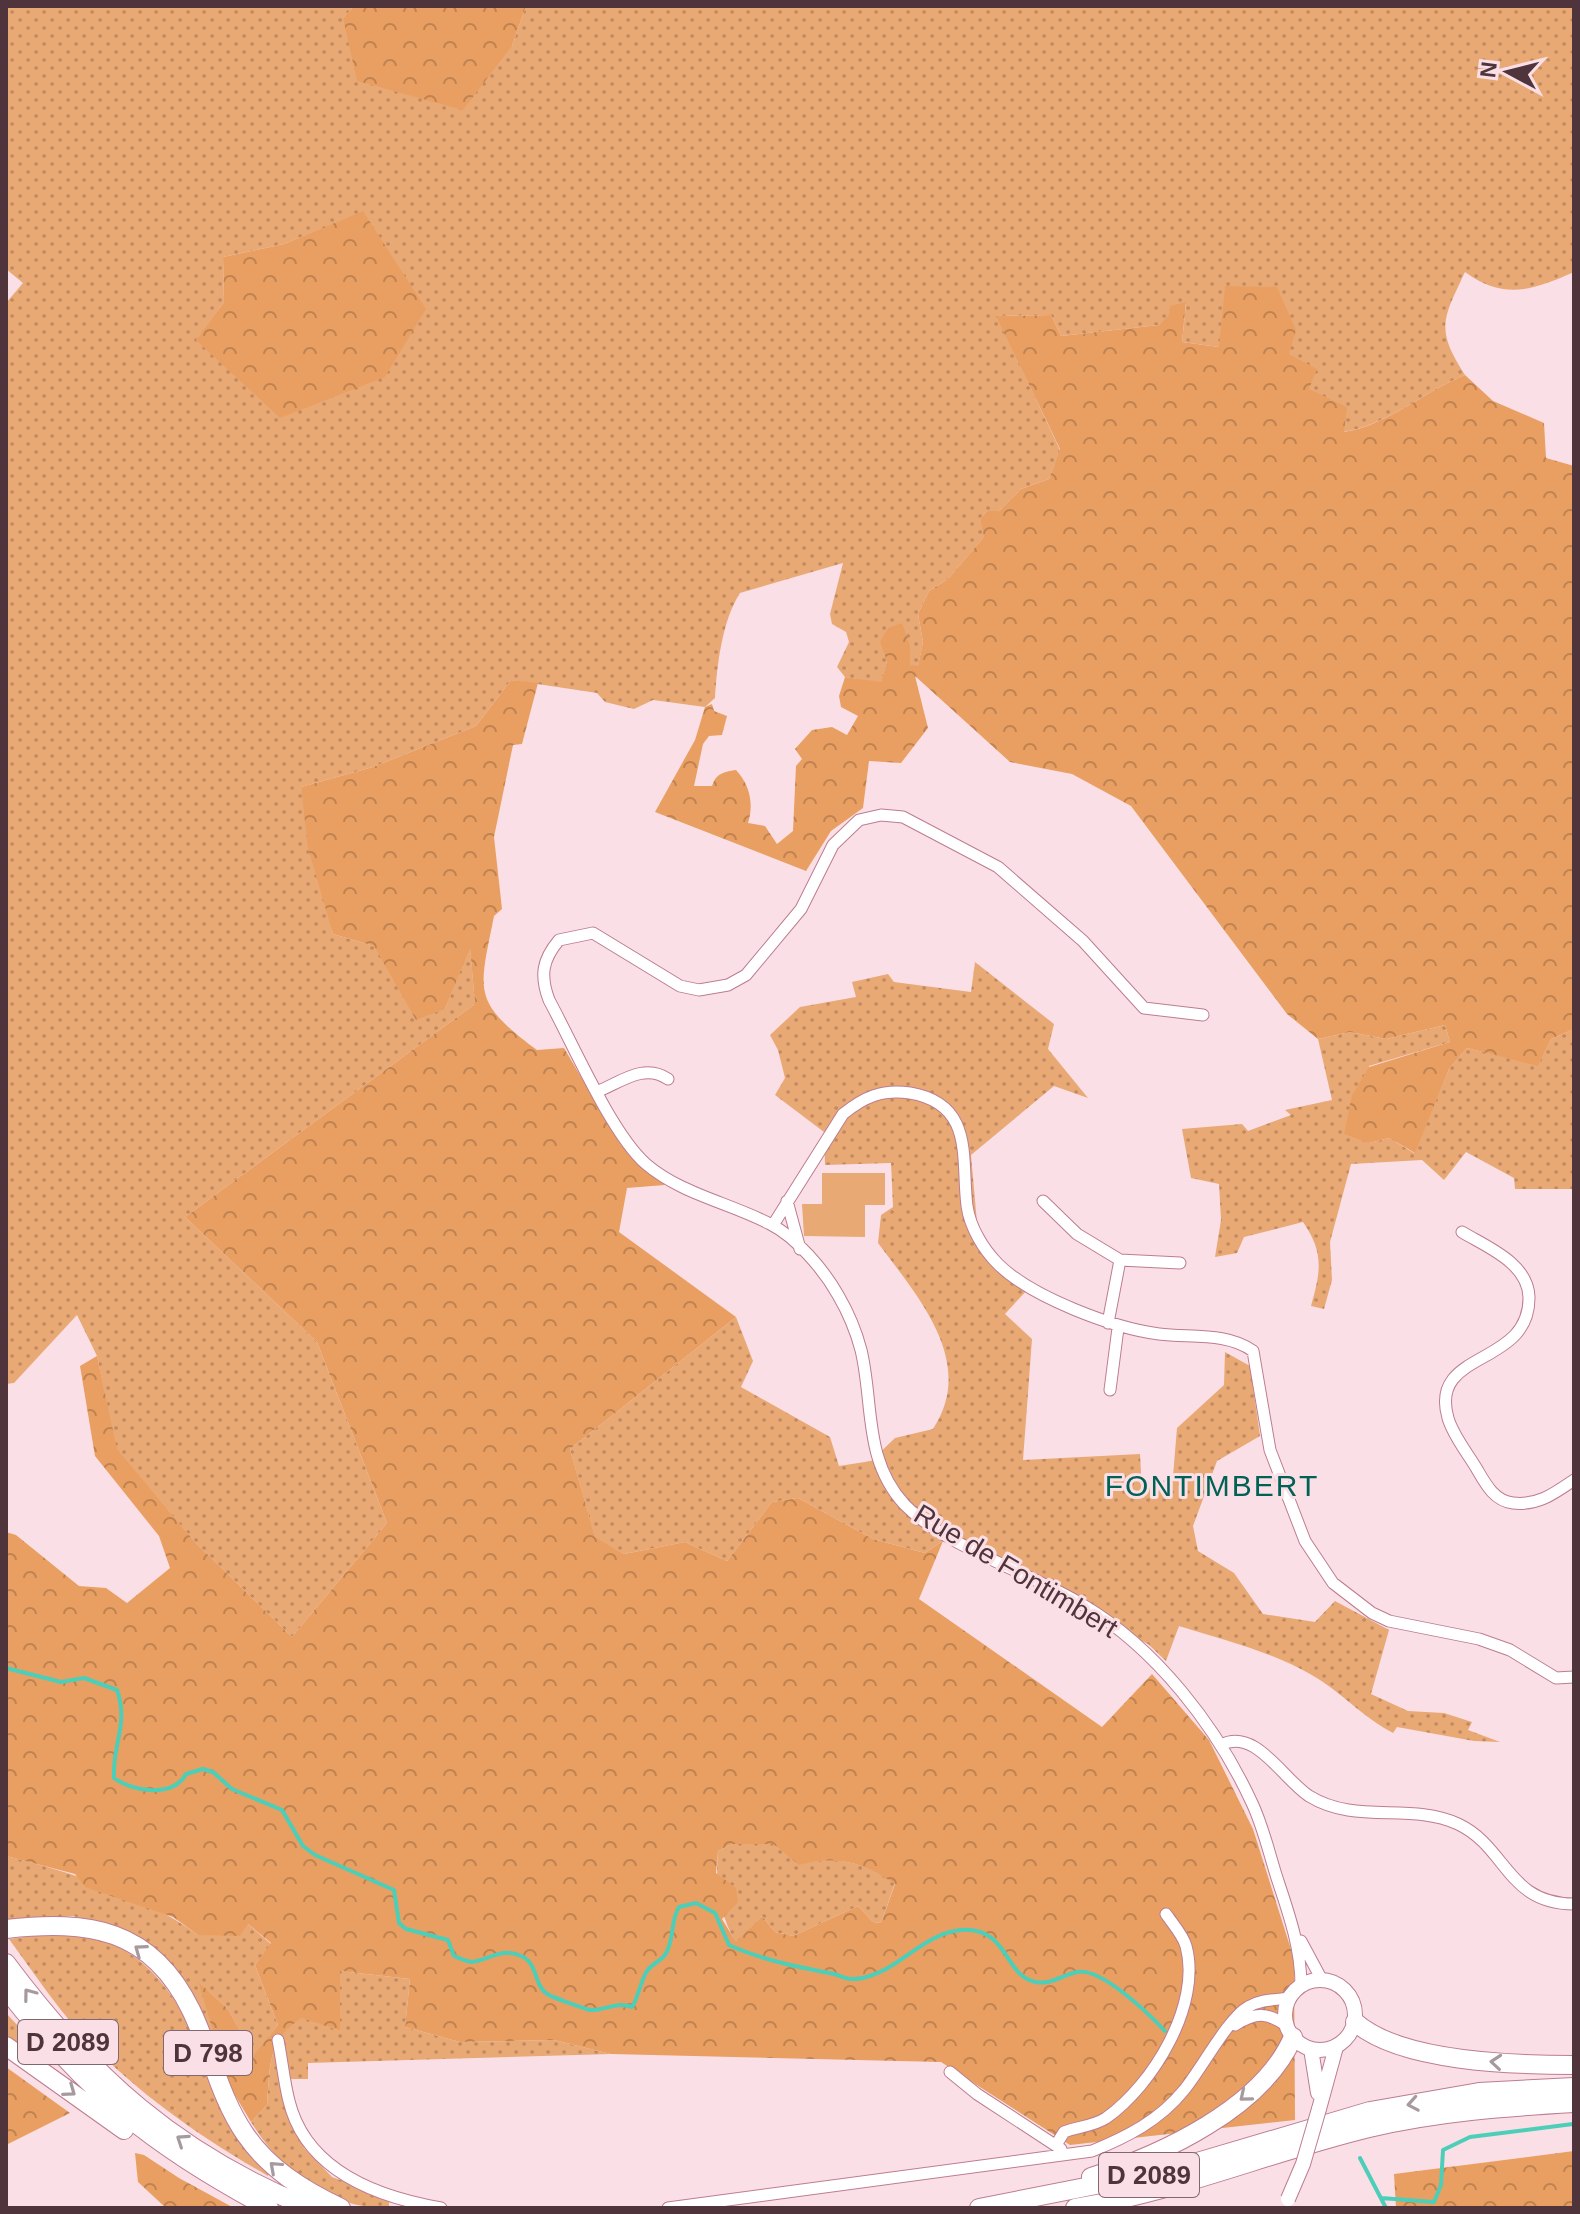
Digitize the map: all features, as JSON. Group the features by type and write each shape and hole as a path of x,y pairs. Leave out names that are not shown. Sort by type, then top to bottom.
{"highway":[{"name":"D 798","path":"6,1929 59,1923 114,1934 154,1961 174,1981 192,2011 228,2106 246,2136 271,2165 303,2190 341,2208"},
{"name":"D 2089","path":"6,1963 53,2026 141,2111 224,2167 310,2208"},
{"name":"D 2089","path":"6,1989 76,2074 150,2138 213,2179 269,2208"},
{"path":"1355,2022 1368,2033 1384,2040 1464,2060 1574,2065"},
{"path":"1036,2198 1157,2154 1208,2124 1248,2094 1284,2060 1290,2031"},
{"path":"6,2046 175,2165 213,2179"},
{"name":"D 2089","path":"979,2208 1167,2171 1370,2111 1479,2092 1574,2087"},
{"name":"D 2089","path":"1075,2208 1237,2169 1370,2128 1479,2109 1574,2103"},
{"path":"1126,2208 1202,2188 1237,2169"}],"street":[{"name":"Rue de Fontimbert","path":"1203,1015 1144,1008 1083,941 998,867 926,827 903,817 881,815 859,820 833,845 801,909 746,975 728,985 699,990 680,986 593,933 559,940 543,965 542,982 625,1141 646,1164 673,1182 773,1225 800,1249 837,1292 851,1320 861,1351 873,1442 888,1482 904,1503 937,1529 1049,1585 1120,1631 1168,1677 1221,1745 1253,1805 1292,1923 1301,1959 1301,1986"},
{"path":"599,1091 647,1070 656,1070 668,1079"},
{"path":"773,1225 850,1108 875,1093 896,1091 916,1095 947,1111 963,1138 968,1208 973,1228 996,1262 1014,1278 1113,1326 1229,1339 1253,1351 1270,1450 1305,1541 1333,1583 1389,1621 1479,1639 1510,1650 1556,1678 1574,1677"},
{"path":"787,1201 800,1249"},
{"path":"1043,1201 1077,1234 1120,1260 1180,1263"},
{"path":"1462,1232 1506,1258 1523,1276 1529,1296 1521,1332 1505,1347 1466,1365 1457,1374 1447,1402 1448,1419 1490,1492 1511,1503 1545,1500 1574,1480"},
{"path":"1110,1390 1120,1260"},
{"path":"1221,1745 1232,1739 1250,1742 1292,1783 1334,1808 1359,1814 1420,1814 1462,1826 1526,1891 1551,1903 1574,1904"},
{"path":"1056,2145 1064,2132 1105,2118 1141,2084 1178,2030 1190,1975 1186,1944 1166,1914"},
{"name":"Rue de Fontimbert","path":"1292,1923 1322,1980"},
{"path":"668,2208 1092,2151 1130,2136 1183,2092 1246,2007 1262,2001 1290,1998 1301,1986 1322,1980 1347,1993 1355,2011 1355,2022 1345,2040 1336,2047 1311,2049"},
{"path":"1290,1998 1290,2031"},
{"path":"1228,2030 1259,2014 1270,2014 1311,2049 1319,2109"},
{"path":"278,2040 289,2103 304,2139 325,2162 347,2178 370,2188 441,2208"},
{"path":"1285,2203 1303,2164 1336,2047"},
{"path":"950,2072 977,2094 1068,2154"}],"shaded area":[{"path":"6,6 354,6 343,18 512,46 526,6 1574,6 1574,272 1518,290 1492,286 1465,272 1447,313 1446,335 1465,375 1390,416 1343,432 1219,347 1182,342 1186,303 1159,325 1061,336 1051,315 997,316 1060,450 1049,479 1021,489 999,511 987,511 980,519 985,536 948,579 929,591 918,614 923,642 918,667 910,666 910,646 887,661 881,683 845,677 837,667 849,642 846,632 832,624 830,614 843,563 740,593 725,630 715,698 705,707 653,700 634,709 605,702 597,693 511,680 476,726 373,767 301,787 333,934 374,946 445,1009 470,946 475,1004 185,1217 317,1342 387,1523 292,1637 195,1542 116,1449 97,1356 77,1315 14,1383 6,1384 6,303 23,283 6,269","holes":["362,212 196,341 224,302 223,257 284,244"]},
{"path":"975,962 1054,1024 1048,1049 1088,1098 1054,1086 971,1155 979,1245 1027,1290 1005,1314 1032,1339 1023,1460 1140,1454 1142,1491 1173,1476 1177,1428 1224,1385 1225,1352 1250,1366 1260,1436 1217,1461 1193,1526 1198,1551 1234,1573 1263,1614 1315,1622 1335,1601 1389,1630 1371,1694 1408,1711 1444,1713 1472,1722 1468,1730 1500,1742 1474,1741 1397,1727 1393,1733 1307,1672 1253,1649 1179,1626 1166,1661 1148,1644 943,1541 925,1553 873,1539 798,1498 772,1502 727,1561 685,1542 624,1554 595,1538 570,1449 736,1317 753,1361 741,1387 830,1437 839,1466 871,1461 895,1438 933,1429 945,1404 949,1379 945,1355 925,1308 878,1243 881,1215 893,1207 891,1163 825,1165 824,1132 775,1095 785,1078 778,1050 770,1035 800,1007 856,997 852,982 888,974 894,982 971,992"},
{"path":"1445,1025 1450,1042 1369,1066 1369,1143 1389,1138 1414,1153 1449,1069 1467,1048 1538,1065 1551,1039 1574,1029 1574,1189 1515,1189 1514,1178 1466,1152 1444,1180 1422,1160 1351,1164 1330,1242 1332,1280 1324,1309 1311,1306 1319,1262 1315,1243 1303,1222 1244,1237 1237,1253 1215,1257 1221,1220 1219,1184 1191,1178 1182,1129 1242,1124 1248,1131 1291,1115 1285,1110 1332,1100 1318,1039 1350,1032 1386,1039"},
{"path":"822,1173 885,1173 885,1205 865,1205 865,1237 804,1236 802,1204 822,1204"},
{"path":"732,1844 773,1844 799,1864 826,1860 849,1862 883,1876 895,1883 881,1923 873,1922 858,1906 793,1936 775,1932 762,1916 736,1943 722,1909 717,1875 718,1851"},
{"path":"6,1856 106,1886 154,1908 198,1935 248,1924 271,1944 255,1965 278,2025 253,2057 228,2009 199,1982 219,2047 183,1981 118,1929 73,1916 6,1921"},
{"path":"56,1933 87,1936 112,1944 153,1972 197,2037 270,2171 268,2176 173,2115 108,2061 67,2017 9,1939"},
{"path":"340,1971 410,1979 405,2027 460,2042 554,2040 611,2054 308,2063 308,2079 291,2079 304,2148 332,2177 389,2198 389,2208 346,2202 326,2194 293,2172 251,2122 267,2105 272,2055 282,2035 302,2017 340,2031"},
{"path":"6,2013 47,2057 43,2062 6,2035"}],"green space":[{"path":"354,6 526,6 512,46 463,110 357,81 343,18"},
{"path":"363,211 426,309 385,377 280,418 196,340 224,302 223,257 284,244"},
{"path":"1225,286 1277,287 1296,330 1289,354 1317,369 1309,389 1347,407 1344,432 1390,416 1465,375 1493,401 1544,423 1546,458 1574,466 1574,1029 1551,1039 1538,1066 1467,1048 1449,1069 1415,1153 1389,1138 1369,1143 1344,1134 1352,1095 1369,1067 1450,1042 1445,1025 1386,1039 1350,1032 1318,1039 1287,1014 1131,806 1072,774 1010,762 915,676 928,728 901,763 869,761 863,808 831,831 806,871 655,812 695,740 705,707 712,704 714,711 727,716 722,735 709,736 703,744 694,786 712,786 721,774 736,770 750,795 748,823 765,826 777,844 793,831 796,766 802,759 795,749 812,730 832,727 847,735 858,716 841,707 839,696 845,677 881,682 887,661 880,642 888,628 902,623 910,646 910,665 918,666 923,642 918,614 929,591 948,579 984,537 980,519 987,511 999,511 1021,489 1049,479 1060,449 996,316 1051,315 1061,336 1159,325 1169,315 1170,306 1186,302 1182,342 1219,347"},
{"path":"511,680 538,683 522,744 513,745 494,837 502,909 494,916 485,962 485,993 490,1006 500,1019 537,1050 564,1048 621,1145 665,1185 627,1188 619,1232 736,1317 570,1449 595,1537 624,1554 685,1542 727,1561 772,1502 798,1498 873,1539 925,1553 943,1541 919,1599 1102,1727 1152,1674 1209,1740 1253,1829 1294,1959 1295,2120 1070,2145 941,2062 611,2054 554,2040 460,2042 405,2027 410,1979 340,1971 340,2031 302,2018 282,2035 272,2056 267,2105 251,2122 230,2087 198,1981 228,2009 253,2056 278,2025 255,1965 271,1943 248,1924 240,1936 198,1935 173,1917 85,1887 75,1874 6,1856 6,1532 16,1535 79,1586 106,1588 127,1603 170,1568 159,1536 95,1456 80,1366 97,1356 117,1449 195,1542 292,1637 387,1523 317,1342 185,1217 475,1004 470,948 445,1009 416,1020 374,946 333,934 308,848 301,787 373,767 476,726","holes":["732,1844 773,1844 799,1865 849,1862 895,1884 881,1923 873,1922 858,1906 793,1936 775,1932 762,1916 736,1942 722,1919 738,1902 736,1888 716,1873 718,1851"]},
{"path":"6,2067 70,2113 6,2145"},
{"path":"1574,2151 1574,2208 1396,2208 1394,2174"},
{"path":"135,2153 144,2155 234,2208 166,2208 138,2182"}],"waterway":[{"path":"6,1668 61,1682 84,1678 117,1690 121,1724 114,1778 122,1783 142,1789 163,1790 180,1782 186,1774 203,1769 213,1772 232,1789 282,1810 303,1846 315,1855 394,1890 399,1923 406,1929 448,1940 454,1956 472,1962 502,1953 521,1956 531,1964 544,1991 587,2009 620,2005 632,2007 647,1971 666,1953 679,1907 696,1903 715,1913 729,1945 767,1959 849,1979 864,1978 882,1971 941,1935 961,1930 977,1931 998,1944 1025,1978 1047,1982 1077,1972 1087,1972 1124,1993 1165,2031"},
{"path":"1381,2198 1434,2202 1441,2185 1443,2150 1470,2137 1573,2124"},
{"path":"1360,2158 1386,2208"}],"district":[{"name":"FONTIMBERT","path":"1212,1485"}]}
